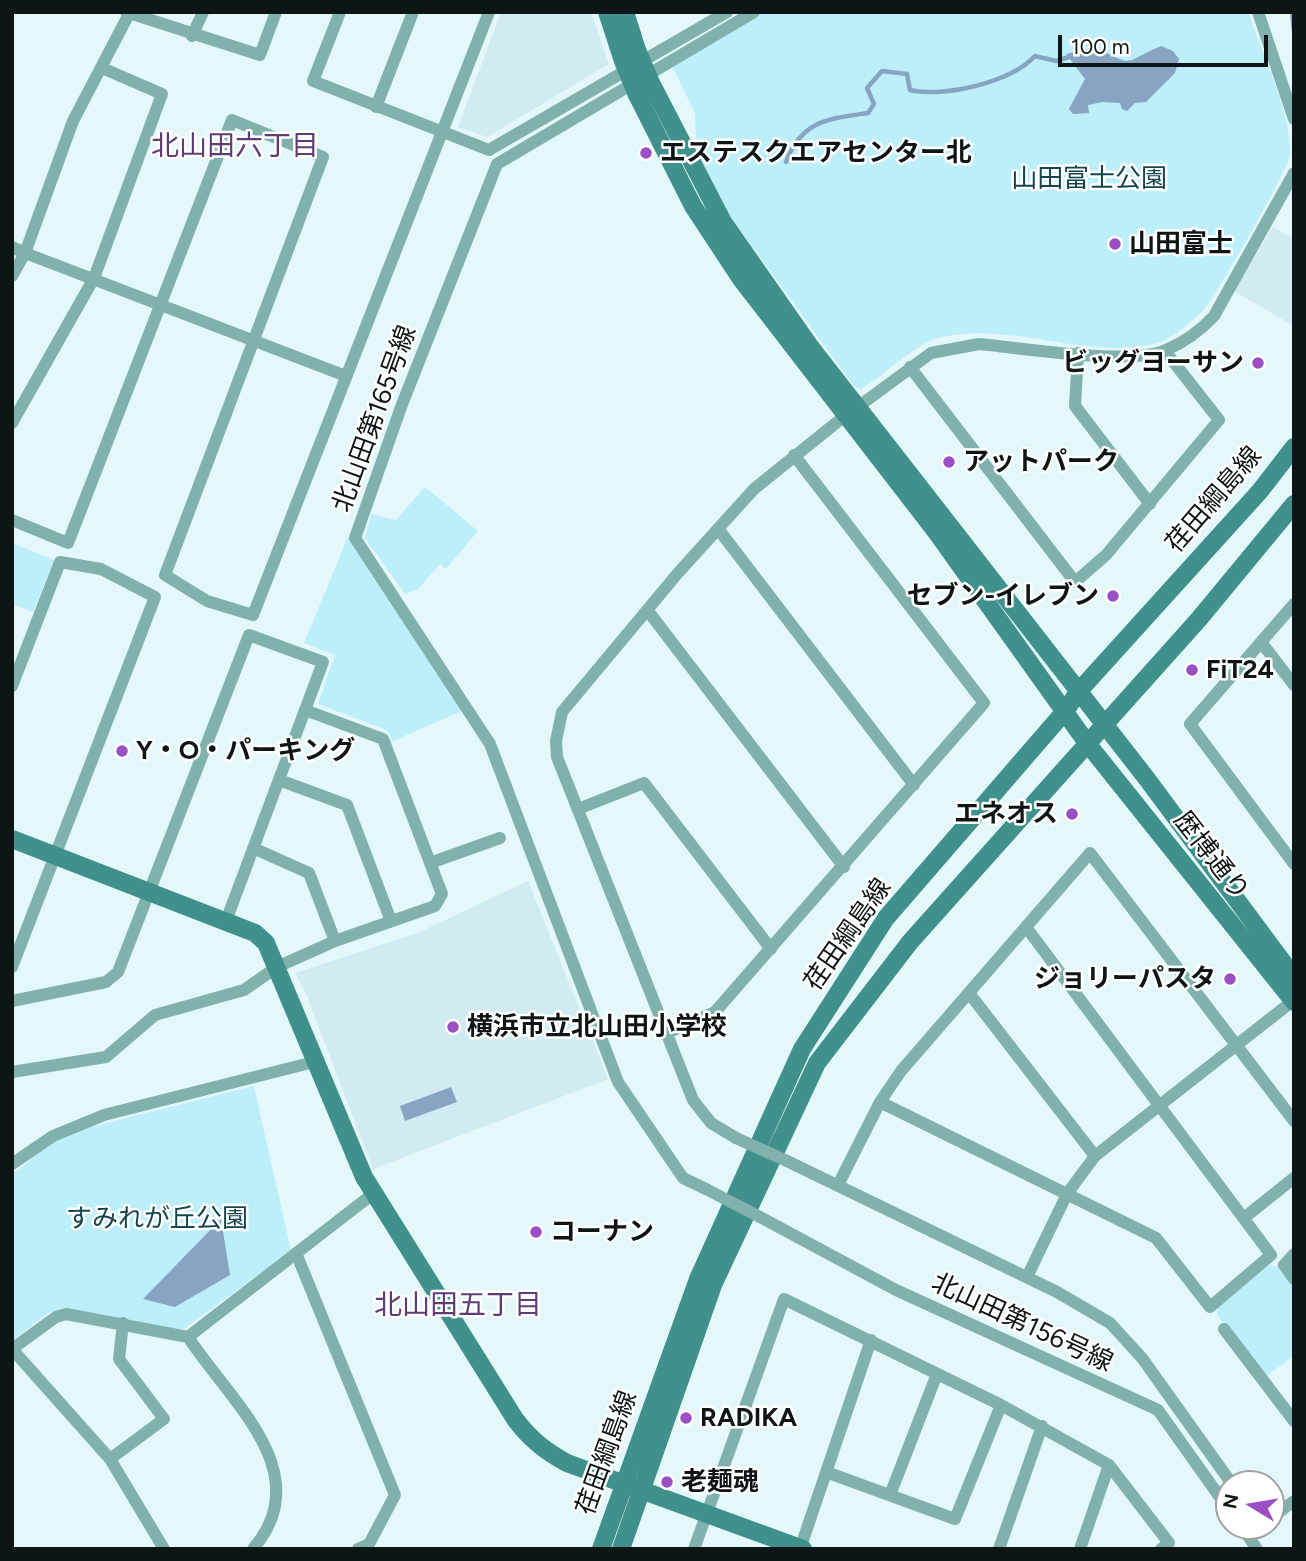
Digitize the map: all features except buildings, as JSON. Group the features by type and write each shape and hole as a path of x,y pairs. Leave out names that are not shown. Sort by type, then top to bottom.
{"street":[{"path":"192,36 203,12"},
{"path":"12,276 25,253 73,121 129,13 192,36 260,55 276,12"},
{"path":"340,12 313,81 442,134 489,150 727,12"},
{"path":"376,107 413,12"},
{"path":"12,520 68,543 232,120 323,157 165,575 207,601 253,615 489,12"},
{"path":"607,12 630,56 651,79 723,222 852,411"},
{"path":"625,12 636,95 693,206 741,279 852,411"},
{"path":"651,79 754,12"},
{"path":"1258,12 1294,119"},
{"path":"12,423 94,278 162,94 102,68"},
{"name":"北山田第165号線","path":"537,873 489,744 355,538 401,407 497,164 651,79"},
{"path":"1223,1470 1142,1358 1110,1324 1027,1277 736,1138 712,1123 694,1100 557,757 556,741 562,712 678,573 754,489 794,455 930,353 979,344 1125,357 1165,351 1200,331 1214,316 1294,173"},
{"path":"12,247 346,376"},
{"path":"910,367 1075,582 1106,555 1219,420 1165,351"},
{"path":"1078,353 1075,406 1150,504"},
{"name":"歴博通り","path":"852,411 1147,779 1294,977"},
{"name":"歴博通り","path":"852,411 1087,743 1293,1001"},
{"name":"荏田綱島線","path":"601,1549 698,1279 802,1049 886,918 1066,710 1077,692 1260,491 1294,447"},
{"path":"667,1033 715,1012 984,703 794,455"},
{"path":"1102,725 1199,619 1294,504"},
{"path":"719,530 914,785"},
{"path":"12,687 60,562 101,569 155,597 12,967"},
{"path":"1294,604 1190,724 1294,864"},
{"path":"648,611 844,867"},
{"path":"12,1001 106,982 118,972 249,635 323,662 226,921"},
{"path":"1261,642 1294,685"},
{"path":"12,1071 106,1056 155,1016 244,990 277,967 335,941 391,922 440,901 442,894 383,739 305,710"},
{"name":"荏田綱島線","path":"621,1549 713,1284 817,1063 910,942 1102,725"},
{"path":"279,780 347,805 391,922"},
{"path":"578,809 644,783 771,949"},
{"path":"430,863 500,838"},
{"path":"12,839 226,921 261,938 277,967 359,1165 374,1193 514,1419 529,1438 556,1457 801,1548 871,1340"},
{"path":"253,848 309,873 335,941"},
{"path":"838,1185 880,1101 1090,853 1294,1121"},
{"name":"北山田第156号線","path":"537,873 618,1082 683,1178 896,1290 1158,1410 1215,1490"},
{"path":"880,1101 1156,1238 1210,1307 1271,1255 1026,927"},
{"path":"970,993 1095,1156"},
{"path":"1027,1277 1067,1194 1095,1156 1293,1001"},
{"path":"12,1164 52,1136 104,1115 318,1061"},
{"path":"1245,1217 1294,1178"},
{"path":"188,1336 374,1193"},
{"path":"296,1252 395,1495 369,1544 358,1549"},
{"path":"1294,1254 1284,1265 1294,1279"},
{"path":"694,1549 784,1298 1042,1426 1110,1465 1169,1543 1161,1549"},
{"path":"164,1549 110,1459 12,1349 55,1317 66,1314 188,1336 268,1449 276,1471 275,1512 266,1534 253,1549"},
{"path":"110,1459 164,1419 119,1359 123,1323"},
{"path":"1224,1329 1294,1421"},
{"path":"891,1495 937,1374"},
{"path":"826,1472 956,1519 1001,1405"},
{"path":"999,1549 1042,1426"},
{"path":"1080,1549 1110,1465"}],"shaded area":[{"path":"501,12 591,12 609,64 487,137 458,127"},
{"path":"1161,46 1173,51 1179,59 1175,73 1146,102 1135,103 1127,111 1122,109 1120,103 1103,102 1088,105 1089,113 1073,114 1069,109 1085,79 1066,54 1095,47 1129,61"},
{"path":"1273,227 1294,239 1294,326 1234,291"},
{"name":"横浜市立北山田小学校","path":"528,881 608,1079 373,1169 305,991 295,973 420,932"},
{"path":"451,1087 457,1102 405,1121 400,1106"},
{"path":"221,1219 230,1275 175,1307 143,1299"}],"green space":[{"name":"山田富士公園","path":"741,12 1248,12 1282,104 1290,141 1290,155 1237,258 1212,298 1193,320 1172,336 1149,345 1123,348 993,334 942,337 910,353 861,389 854,386 727,212 697,158 695,113 669,60"},
{"path":"425,487 478,531 446,569 440,564 417,590 405,594 365,538 371,514 396,520"},
{"path":"348,537 462,711 393,741 387,730 318,704 335,655 304,643"},
{"path":"12,543 54,560 33,612 12,604"},
{"name":"すみれが丘公園","path":"254,1086 291,1251 182,1330 64,1308 48,1313 12,1341 12,1175 49,1144 74,1131"},
{"path":"1269,1265 1279,1267 1294,1287 1294,1356 1266,1376 1217,1315 1218,1307"}],"waterway":[{"path":"1292,12 1294,31"},
{"path":"786,162 800,137 818,124 868,113 874,104 867,88 882,71 907,74 910,90 940,92 994,80 1024,65 1035,56 1056,61 1069,57"}],"place":[{"name":"エステスクエアセンター北","path":"646,153"},
{"name":"山田富士","path":"1115,244"},
{"name":"ビッグヨーサン","path":"1258,363"},
{"name":"アットパーク","path":"949,462"},
{"name":"セブン-イレブン","path":"1113,596"},
{"name":"FiT24","path":"1192,670"},
{"name":"Y・O・パーキング","path":"122,751"},
{"name":"エネオス","path":"1072,814"},
{"name":"ジョリーパスタ","path":"1230,979"},
{"name":"横浜市立北山田小学校","path":"453,1027"},
{"name":"コーナン","path":"536,1232"},
{"name":"RADIKA","path":"686,1418"},
{"name":"老麺魂","path":"667,1482"}],"district":[{"name":"北山田六丁目","path":"235,147"},
{"name":"北山田五丁目","path":"458,1306"}]}
